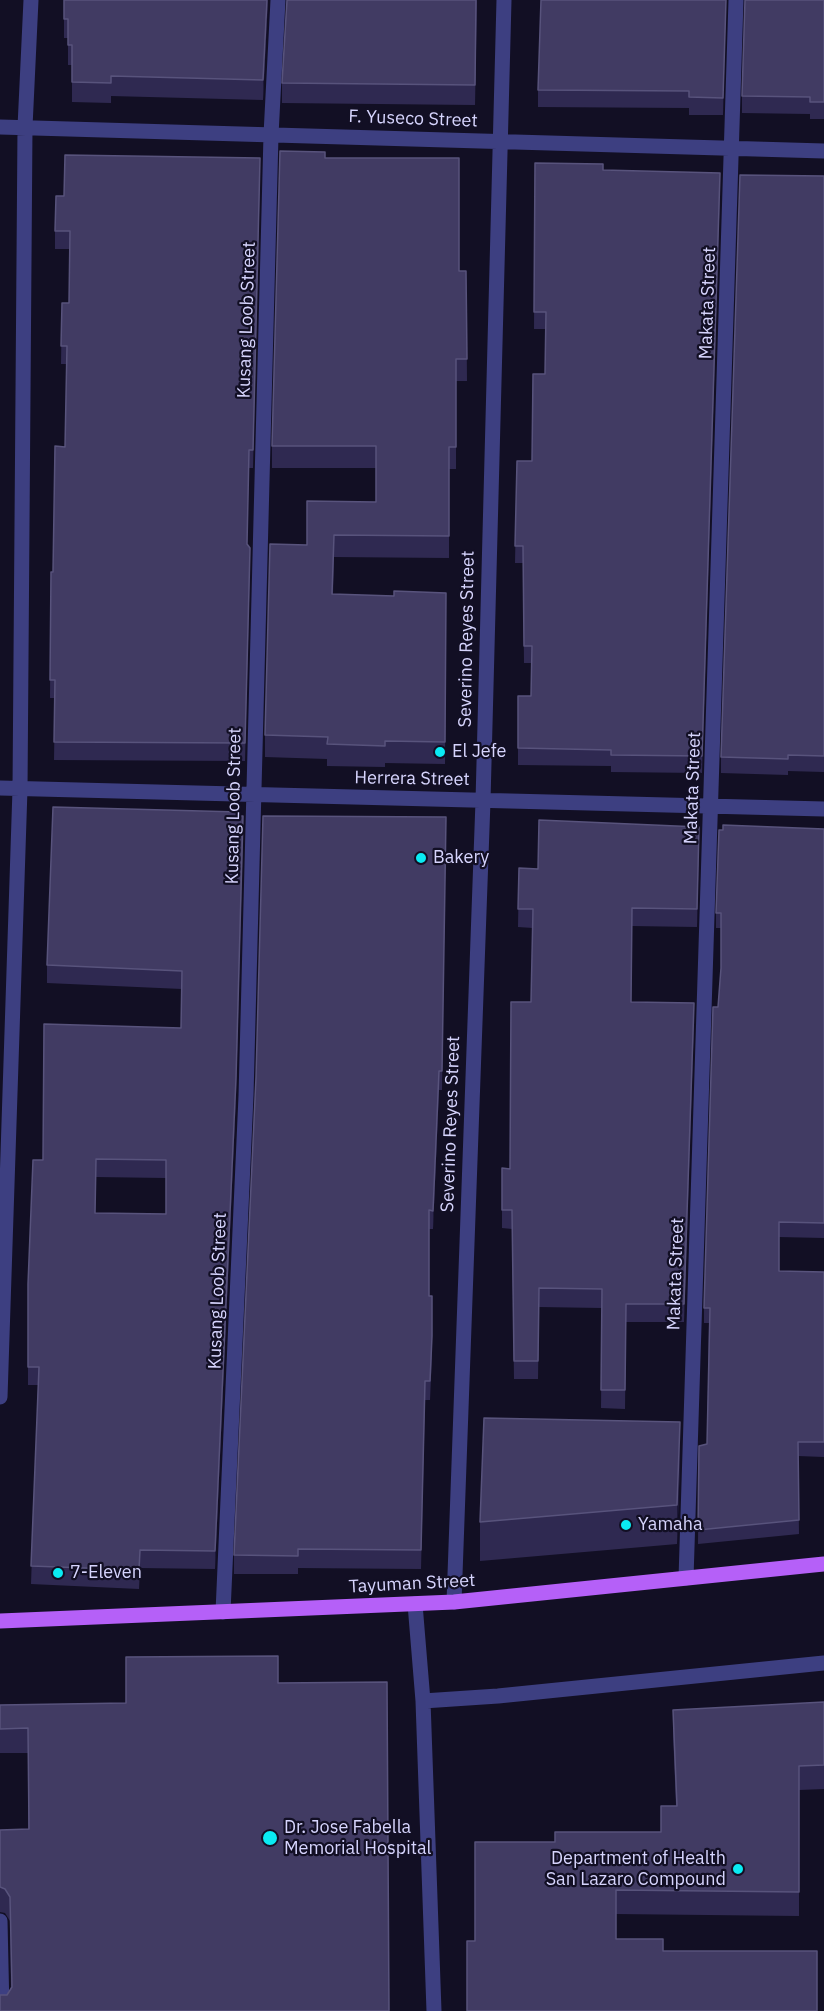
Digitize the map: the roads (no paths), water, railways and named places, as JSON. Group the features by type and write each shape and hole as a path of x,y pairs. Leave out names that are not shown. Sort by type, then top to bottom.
{"main road":[{"name":"Tayuman Street","path":"0,1621 454,1602 824,1564"}],"street":[{"path":"0,1397 6,1002 20,789 25,127 31,0"},
{"name":"Kusang Loob Street","path":"223,1612 246,1096 271,135 278,0"},
{"name":"Severino Reyes Street","path":"454,1602 483,801 498,141 504,0"},
{"name":"Makata Street","path":"686,1578 736,0"},
{"name":"F. Yuseco Street","path":"0,127 824,151"},
{"name":"Herrera Street","path":"0,788 824,809"},
{"path":"415,1604 423,1701 434,2011"},
{"path":"423,1701 510,1695 824,1663"},
{"path":"0,1921 2,2011"}],"place":[{"name":"El Jefe","path":"440,752"},
{"name":"Bakery","path":"421,858"},
{"name":"Yamaha","path":"626,1525"},
{"name":"7-Eleven","path":"58,1573"},
{"name":"Dr. Jose Fabella Memorial Hospital","path":"270,1838"},
{"name":"Department of Health San Lazaro Compound","path":"738,1869"}]}
